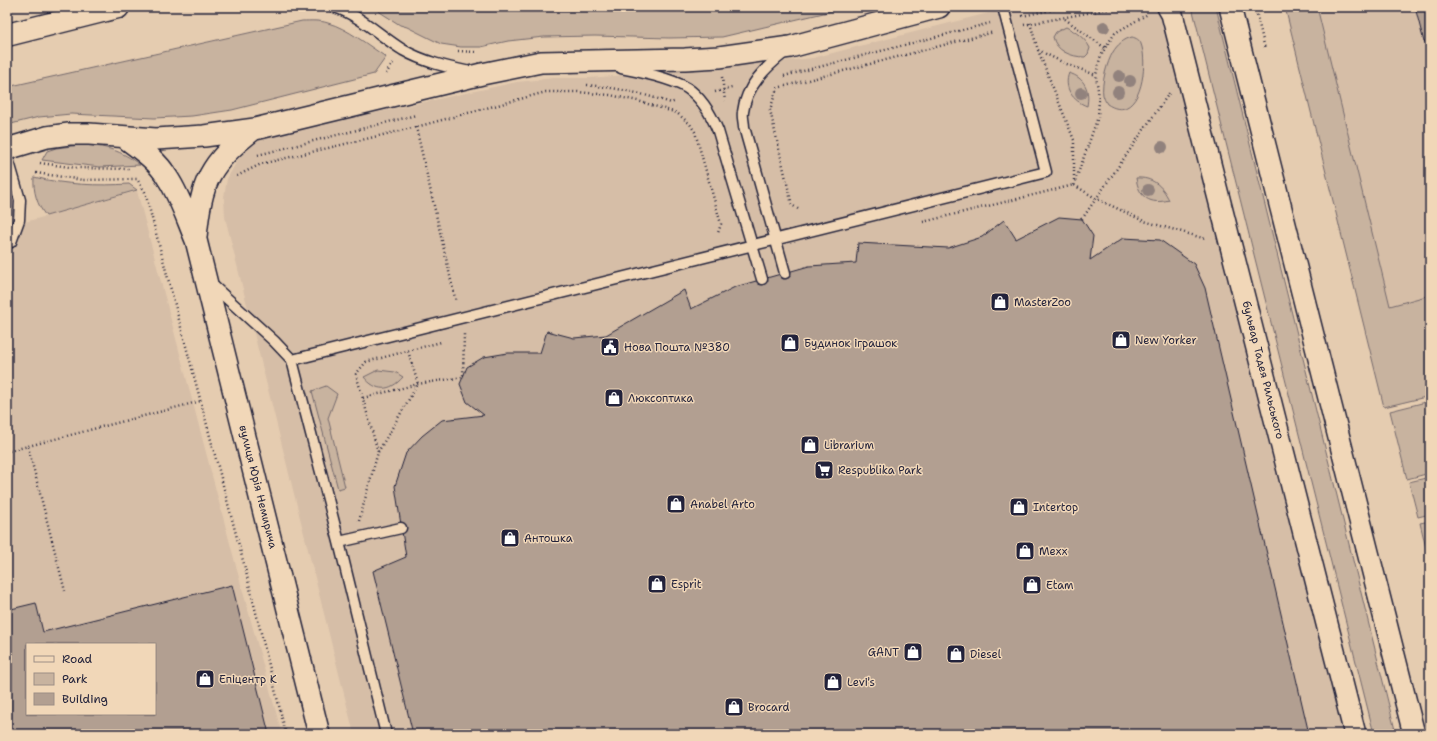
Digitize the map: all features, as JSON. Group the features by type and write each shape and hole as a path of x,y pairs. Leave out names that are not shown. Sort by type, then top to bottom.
{"highway":[{"path":"7,36 118,7"}],"street":[{"path":"9,159 47,137 69,134 89,134 156,139 204,136 255,129 482,74 542,62 719,57 790,47 940,7"},
{"path":"1230,7 1414,734"},
{"name":"бульвар Тадея Рильського","path":"1161,9 1172,14 1355,734"},
{"path":"196,240 199,207 206,182 212,170 226,152 255,129"},
{"path":"124,137 156,163 167,176 196,240"},
{"name":"вулиця Юрія Немирича","path":"196,240 319,734"}],"lane":[{"path":"335,7 360,20 402,49 415,56 433,63 482,74"},
{"path":"292,360 1046,172 1002,7"},
{"path":"785,273 744,127 742,113 746,96 754,84 774,61 790,47"},
{"path":"582,61 632,70 662,79 686,88 697,96 712,117 718,131 762,279"},
{"path":"7,156 20,200 19,220 11,242"},
{"path":"206,278 274,341 292,360 339,542 386,734"},
{"path":"339,542 402,528"}],"path":[{"path":"798,209 792,205 770,110 777,88 1066,7"},
{"path":"582,84 637,92 671,103 1007,24 1030,23 1064,18 1119,7"},
{"path":"1030,23 1038,50 1074,140 1074,185 1098,118 1099,99 1096,76 1100,58 1115,33 1161,9"},
{"path":"1064,18 1105,48"},
{"path":"385,75 402,49"},
{"path":"1038,50 1064,63 1096,76"},
{"path":"721,74 725,101"},
{"path":"1082,219 1172,89"},
{"path":"234,177 261,164 416,127 546,92 578,92 610,95 677,112 690,124 695,132 721,224 718,233"},
{"path":"251,158 418,114"},
{"path":"362,398 418,384 463,376 465,335 416,127"},
{"path":"9,159 78,168 133,169"},
{"path":"36,173 84,180 138,179 145,192 201,401 286,734"},
{"path":"356,538 356,533 378,452 418,384 408,351"},
{"path":"356,374 378,452"},
{"path":"10,451 201,401"},
{"path":"28,446 66,591"}],"shaded area":[{"path":"1012,7 1159,7 1343,734 354,734 225,217 224,197 227,179 247,147 262,137 517,82 554,78 589,78 813,58"},
{"path":"1285,7 1430,7 1430,396 1384,407"},
{"path":"137,191 282,734 7,734 7,227"}],"green space":[{"path":"372,7 849,7 722,37 544,37 508,41 481,47 461,47 441,44 400,25"},
{"path":"1192,7 1216,7 1396,734 1374,734"},
{"path":"1285,7 1317,7 1390,306 1430,295 1430,396 1384,407"},
{"path":"302,21 321,21 335,25 386,57 374,74 232,110 192,116 154,118 71,114 39,117 7,125 7,87"},
{"path":"1066,27 1080,36 1088,44 1090,48 1085,57 1075,56 1065,52 1057,46 1053,37 1056,32"},
{"path":"1132,37 1138,39 1141,44 1144,65 1142,78 1139,90 1134,100 1127,107 1118,109 1107,104 1103,95 1105,73 1115,49 1124,41"},
{"path":"1069,73 1083,81 1088,95 1087,106 1077,101 1070,93 1067,84"},
{"path":"81,145 98,146 119,152 140,165 100,167 42,160 47,151 56,148"},
{"path":"34,177 58,182 82,184 129,184 137,190 46,216 36,198"},
{"path":"1136,178 1147,179 1156,183 1160,186 1169,200 1151,201 1146,198 1140,191"},
{"path":"378,370 395,372 403,377 388,388 378,388 364,377"},
{"path":"326,386 337,394 328,418 345,487 338,489 312,391"},
{"path":"1430,401 1430,473 1407,479 1390,411"},
{"path":"1430,477 1430,514 1418,517 1409,482"},
{"path":"1430,521 1430,565 1420,523"}],"building":[{"path":"1415,7 1430,7 1430,41 1424,42"},
{"name":"Respublika Park","path":"1059,217 1082,219 1093,236 1090,260 1123,238 1160,240 1194,264 1205,288 1309,734 413,734 373,571 406,557 395,486 406,453 422,436 442,420 484,415 467,402 460,384 467,367 484,357 508,353 540,353 547,331 574,338 606,335 684,290 691,309 735,287 809,266 856,263 858,243 948,248 982,237 1004,220 1016,239"},
{"name":"Епіцентр К","path":"232,585 269,734 7,734 7,610 36,603 43,632"}],"place":[{"name":"MasterZoo","path":"1000,302"},
{"name":"New Yorker","path":"1121,340"},
{"name":"Будинок іграшок","path":"790,343"},
{"name":"Нова Пошта №380","path":"610,347"},
{"name":"Люксоптика","path":"614,398"},
{"name":"Librarium","path":"810,445"},
{"name":"Respublika Park","path":"824,470"},
{"name":"Anabel Arto","path":"676,504"},
{"name":"Intertop","path":"1019,507"},
{"name":"Антошка","path":"510,538"},
{"name":"Mexx","path":"1025,551"},
{"name":"Esprit","path":"657,584"},
{"name":"Etam","path":"1032,585"},
{"name":"GANT","path":"913,652"},
{"name":"Diesel","path":"956,654"},
{"name":"Епіцентр К","path":"205,679"},
{"name":"Levi's","path":"833,682"},
{"name":"Brocard","path":"734,707"}]}
